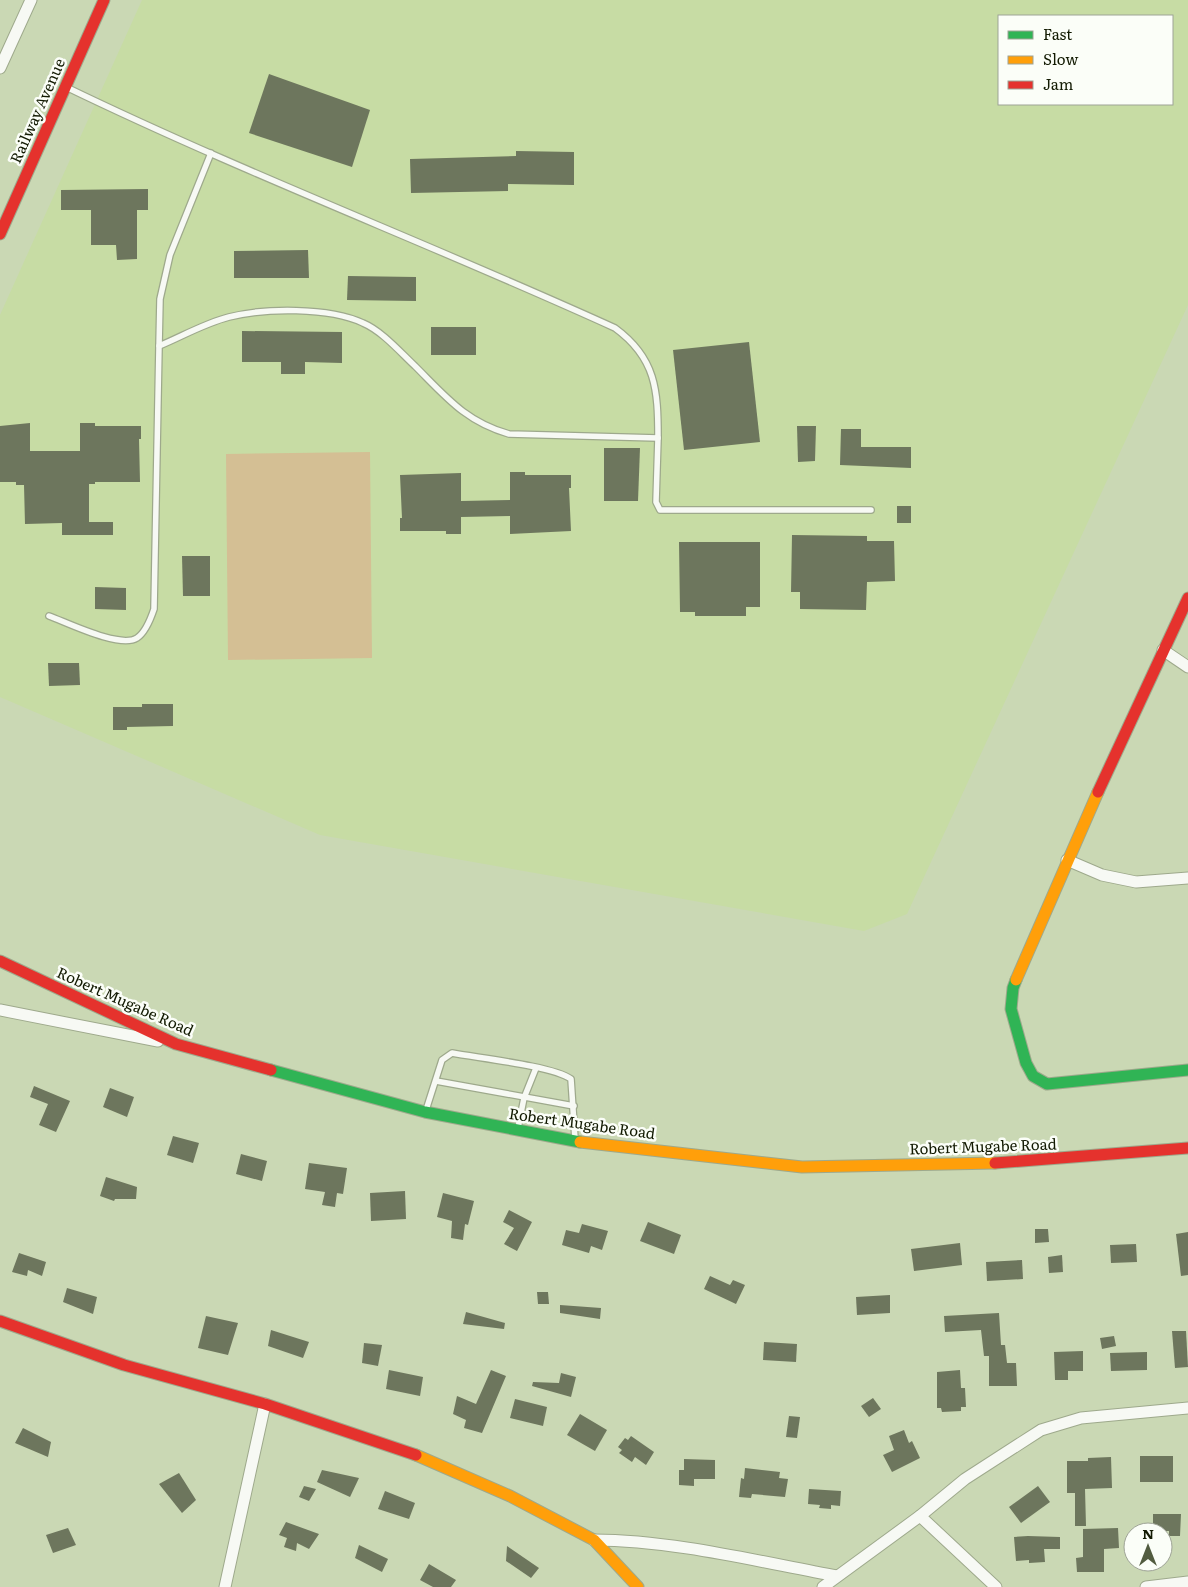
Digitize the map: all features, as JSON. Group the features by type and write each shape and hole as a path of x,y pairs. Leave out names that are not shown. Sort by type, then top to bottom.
{"street":[{"path":"0,68 3,51 31,0"},
{"name":"Railway Avenue","path":"0,234 104,0"},
{"path":"1188,598 1067,860 1013,988 1011,1009 1026,1062 1033,1076 1047,1084 1188,1070"},
{"path":"1163,650 1188,667"},
{"path":"1067,860 1102,875 1136,882 1188,878"},
{"name":"Robert Mugabe Road","path":"0,961 176,1044 425,1112 575,1141 802,1167 1019,1163 1188,1148"},
{"path":"0,1010 176,1044"},
{"path":"0,1322 124,1364 266,1404 423,1457 510,1496 594,1540 638,1587"},
{"path":"225,1587 266,1404"},
{"path":"823,1587 920,1516 965,1479 1041,1430 1080,1418 1188,1408"},
{"path":"920,1516 996,1587"},
{"path":"594,1540 620,1540 658,1544 837,1576"},
{"path":"1146,1587 1188,1582"}],"lane":[{"path":"66,87 136,121 615,328 629,339 645,360 653,377 658,400 656,502 660,510 871,510"},
{"path":"49,616 109,638 124,641 137,638 148,624 154,608 160,299 170,254 211,153"},
{"path":"159,346 228,317 302,311 341,314 365,323 398,349 442,394 469,417 488,428 509,434 658,438"},
{"path":"425,1112 442,1060 452,1053 536,1068 565,1075 571,1079 575,1141"},
{"path":"517,1131 524,1098 536,1068"},
{"path":"436,1081 574,1106"}],"shaded area":[{"path":"142,0 1188,0 1188,305 907,914 864,931 320,835 0,697 0,315"},
{"path":"370,452 372,658 228,660 226,454"}],"building":[{"path":"269,74 370,110 352,167 249,133"},
{"path":"516,151 574,152 574,185 508,184 508,191 411,193 410,159 516,156"},
{"path":"148,189 148,210 137,210 137,259 117,260 116,245 91,245 91,210 61,210 61,190"},
{"path":"308,250 309,278 234,278 234,251"},
{"path":"348,276 416,277 416,301 347,300"},
{"path":"431,327 476,327 476,355 431,355"},
{"path":"242,331 342,332 342,363 305,362 305,374 281,374 281,362 242,362"},
{"path":"749,342 760,442 684,450 673,350"},
{"path":"30,423 30,451 80,451 80,423 95,423 95,426 141,426 141,439 139,439 140,482 95,482 95,484 89,484 89,522 113,522 113,535 62,535 62,523 25,524 24,485 16,485 16,482 0,482 0,426"},
{"path":"797,426 816,426 815,461 798,462"},
{"path":"841,429 861,429 861,447 911,447 911,468 840,465"},
{"path":"604,448 640,448 638,501 604,501"},
{"path":"510,472 525,472 525,475 571,475 571,488 569,488 571,531 510,534 510,516 461,517 461,534 446,534 446,531 400,531 400,518 402,518 400,475 461,473 461,501 510,500"},
{"path":"897,506 911,506 911,523 897,523"},
{"path":"792,535 867,536 867,541 894,541 895,581 867,582 866,610 800,609 800,592 791,592"},
{"path":"679,542 760,542 760,607 746,607 746,616 695,616 695,612 680,612"},
{"path":"182,556 210,556 210,596 183,596"},
{"path":"95,587 126,588 126,610 95,609"},
{"path":"48,663 79,663 80,685 49,686"},
{"path":"142,704 173,704 173,726 127,727 127,730 113,730 113,707 142,707"},
{"path":"34,1086 70,1101 56,1132 39,1125 48,1104 30,1097"},
{"path":"110,1088 134,1097 127,1117 103,1107"},
{"path":"173,1136 199,1143 193,1163 167,1155"},
{"path":"241,1154 267,1161 262,1181 236,1174"},
{"path":"309,1163 347,1168 343,1194 337,1193 335,1207 322,1205 325,1192 305,1189"},
{"path":"106,1177 137,1187 136,1199 115,1199 114,1201 100,1196"},
{"path":"405,1191 406,1219 371,1221 370,1193"},
{"path":"443,1193 474,1201 468,1225 465,1224 463,1240 451,1238 452,1221 437,1217"},
{"path":"509,1210 532,1222 517,1251 504,1244 514,1228 503,1222"},
{"path":"648,1222 681,1235 674,1254 640,1241"},
{"path":"582,1224 608,1231 602,1250 591,1246 589,1253 562,1245 566,1230 579,1233"},
{"path":"1035,1229 1048,1229 1049,1242 1035,1243"},
{"path":"1188,1232 1188,1275 1181,1276 1176,1234"},
{"path":"960,1243 962,1265 914,1271 911,1249"},
{"path":"1136,1244 1137,1262 1111,1263 1110,1245"},
{"path":"19,1253 46,1262 42,1276 28,1270 27,1276 12,1272"},
{"path":"1062,1255 1063,1272 1049,1273 1048,1257"},
{"path":"1022,1260 1023,1279 987,1281 986,1262"},
{"path":"710,1276 730,1285 733,1280 745,1285 736,1304 704,1289"},
{"path":"67,1288 97,1297 93,1314 63,1302"},
{"path":"537,1292 548,1292 549,1304 538,1304"},
{"path":"890,1295 890,1313 857,1315 856,1297"},
{"path":"560,1305 601,1308 600,1319 560,1313"},
{"path":"466,1312 505,1323 504,1329 463,1324"},
{"path":"999,1313 1001,1345 1005,1345 1007,1363 1016,1363 1017,1386 989,1386 989,1356 984,1356 981,1330 945,1332 944,1316"},
{"path":"206,1316 238,1323 228,1355 198,1348"},
{"path":"271,1330 309,1342 303,1358 268,1346"},
{"path":"1172,1331 1186,1331 1188,1367 1175,1368"},
{"path":"1114,1336 1116,1346 1102,1349 1100,1338"},
{"path":"764,1342 797,1344 796,1362 763,1360"},
{"path":"364,1343 382,1345 378,1366 362,1363"},
{"path":"1083,1351 1083,1371 1068,1371 1068,1380 1055,1380 1054,1352"},
{"path":"1147,1352 1147,1370 1111,1371 1110,1353"},
{"path":"389,1370 423,1377 420,1396 386,1389"},
{"path":"491,1370 506,1376 482,1433 464,1428 466,1420 453,1414 457,1396 476,1404"},
{"path":"960,1370 961,1388 965,1388 966,1407 961,1407 961,1411 942,1412 941,1408 937,1408 937,1372"},
{"path":"561,1373 576,1377 571,1397 532,1386 533,1382 559,1383"},
{"path":"873,1398 881,1409 869,1417 861,1406"},
{"path":"515,1399 547,1407 543,1426 510,1418"},
{"path":"580,1414 607,1430 595,1451 567,1435"},
{"path":"789,1416 800,1417 797,1438 786,1437"},
{"path":"23,1428 51,1442 48,1457 15,1443"},
{"path":"904,1430 909,1443 912,1441 920,1458 892,1472 883,1455 894,1450 889,1436"},
{"path":"631,1436 654,1452 646,1465 635,1457 632,1462 619,1453 622,1450 618,1447 625,1438 628,1440"},
{"path":"1140,1456 1173,1456 1173,1482 1140,1482"},
{"path":"1111,1457 1112,1488 1085,1489 1086,1526 1075,1526 1075,1493 1067,1493 1067,1461 1088,1461 1088,1458"},
{"path":"684,1459 715,1460 715,1479 694,1479 694,1486 679,1485 679,1470 684,1470"},
{"path":"745,1468 780,1472 779,1478 788,1479 785,1497 752,1494 751,1498 739,1497 741,1478 744,1479"},
{"path":"322,1470 359,1478 350,1497 317,1482"},
{"path":"179,1473 196,1500 182,1513 159,1484"},
{"path":"304,1486 316,1489 309,1501 299,1497"},
{"path":"1038,1486 1050,1502 1021,1523 1009,1507"},
{"path":"809,1489 841,1491 840,1506 831,1505 831,1509 819,1508 820,1505 808,1504"},
{"path":"385,1491 415,1503 409,1519 378,1509"},
{"path":"1153,1514 1181,1514 1180,1536 1173,1536 1173,1522 1153,1522"},
{"path":"286,1522 319,1534 309,1549 297,1543 296,1551 284,1547 287,1538 279,1535"},
{"path":"68,1528 76,1545 53,1553 46,1535"},
{"path":"1118,1528 1119,1548 1104,1549 1104,1572 1077,1572 1076,1558 1083,1557 1083,1529"},
{"path":"1014,1537 1060,1537 1060,1549 1044,1549 1045,1562 1029,1563 1029,1560 1016,1561"},
{"path":"359,1545 388,1559 382,1572 355,1558"},
{"path":"507,1546 539,1568 531,1578 506,1561"},
{"path":"429,1564 456,1580 451,1587 433,1587 420,1580"}],"traffic: fast":[{"path":"1016,980 1013,988 1011,1009 1026,1063 1033,1076 1047,1084 1188,1070"},
{"path":"271,1070 425,1112 580,1142"}],"traffic: slow":[{"path":"1016,980 1098,792"},
{"path":"580,1142 802,1167 995,1163"},
{"path":"416,1455 510,1496 594,1540 638,1587"}],"traffic: jam":[{"path":"0,234 104,0"},
{"path":"1098,792 1188,598"},
{"path":"0,961 176,1044 271,1070"},
{"path":"995,1163 1188,1148"},
{"path":"0,1321 124,1365 265,1404 416,1455"}]}
